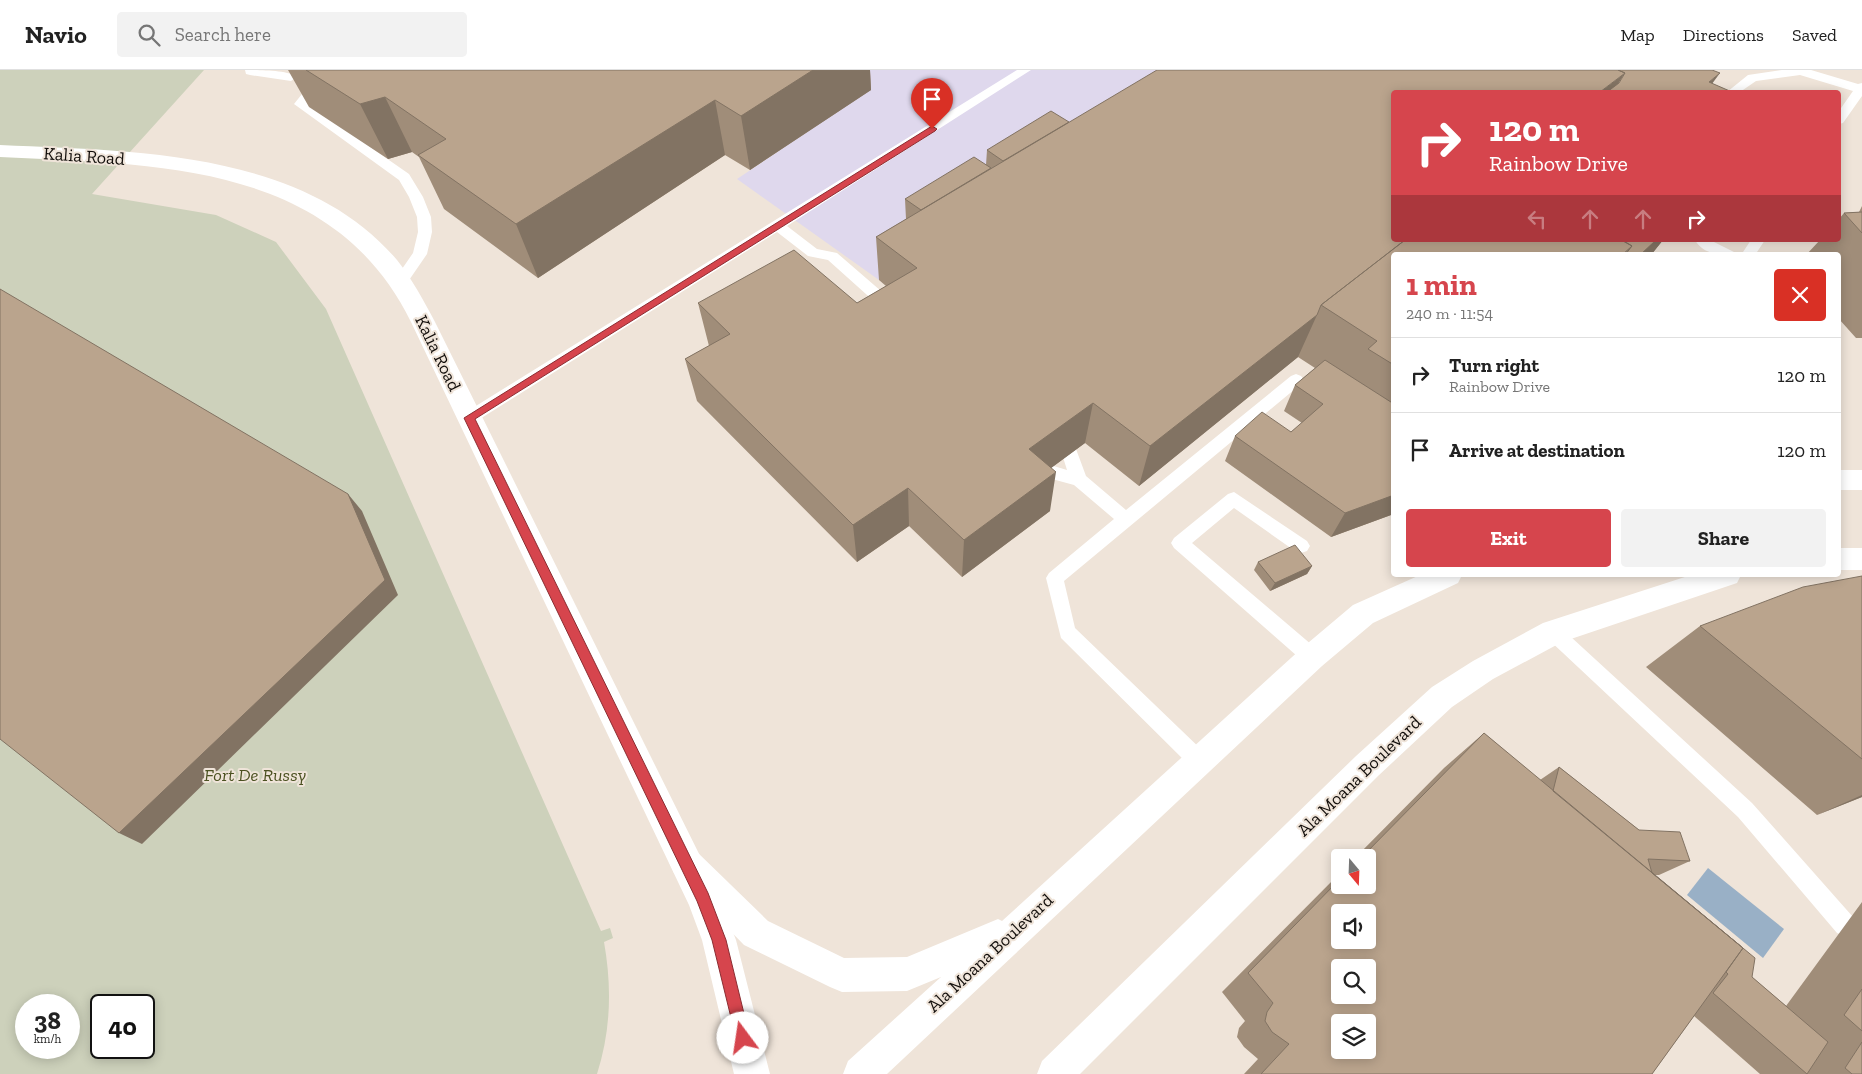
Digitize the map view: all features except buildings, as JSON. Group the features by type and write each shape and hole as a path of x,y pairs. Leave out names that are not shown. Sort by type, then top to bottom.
{"main road":[{"name":"Kalia Road","path":"0,151 167,162 212,169 253,180 292,194 334,218 357,234 384,260 419,314 703,898 719,940 752,1074"},
{"path":"1841,480 1862,480"},
{"path":"1841,559 1862,559"},
{"name":"Ala Moana Boulevard","path":"861,1074 1312,657 1363,614 1444,577"},
{"name":"Ala Moana Boulevard","path":"1055,1074 1368,766 1442,697 1483,670 1553,632 1721,577"},
{"path":"685,862 756,933 842,976 907,974 1016,929"}],"lane":[{"path":"342,70 300,104 404,177 410,187 424,217 425,232 420,254 400,282"},
{"path":"469,418 1025,70"},
{"path":"250,71 287,74"},
{"path":"1736,90 1752,78 1801,71 1861,88 1841,117"},
{"path":"778,226 812,260 832,256 904,319"},
{"path":"1704,242 1722,252"},
{"path":"1198,761 1067,632 1055,578 1296,380"},
{"path":"1070,454 1079,480"},
{"path":"1047,471 1079,480 1126,519"},
{"path":"1301,546 1234,499 1180,543 1312,657"},
{"path":"1553,632 1745,810 1845,925"}],"shaded area":[{"path":"861,70 1219,70 879,280 737,179 870,90"}],"green space":[{"name":"Fort De Russy","path":"0,70 204,70 92,194 216,215 276,242 326,309 601,931 610,928 613,938 604,942 607,959 609,1008 602,1058 597,1074 0,1074"}],"water":[{"path":"1708,868 1784,929 1763,958 1687,895"}],"route":[{"path":"743,1038 719,940 703,898 469,418 932,129"}]}
